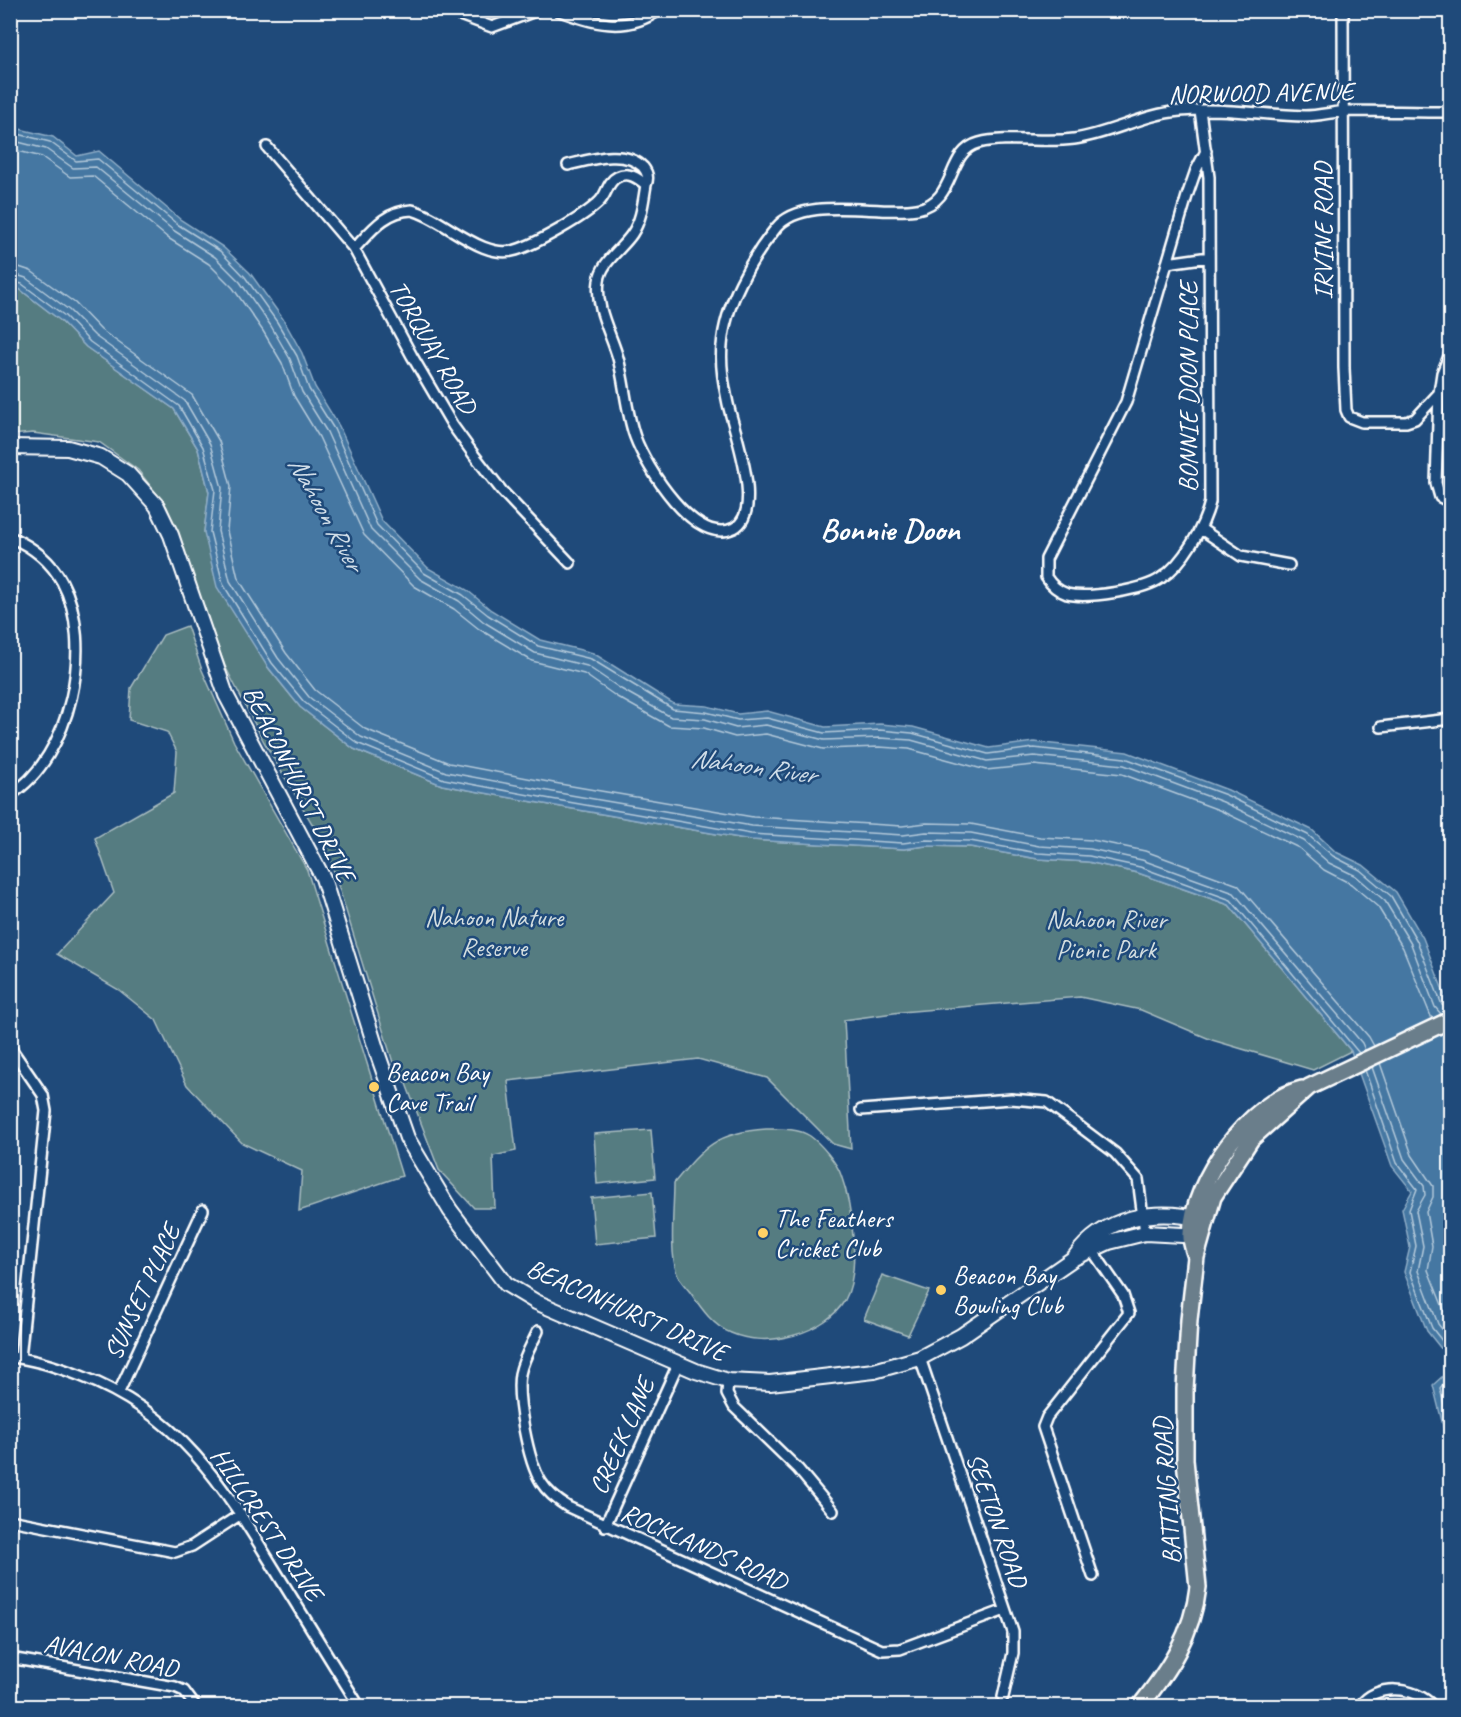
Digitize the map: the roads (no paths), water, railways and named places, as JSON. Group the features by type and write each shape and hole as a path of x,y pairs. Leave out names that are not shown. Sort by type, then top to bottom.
{"main road":[{"name":"BATTING ROAD","path":"1140,1707 1184,1642 1198,1587 1185,1460 1189,1320 1200,1219 1251,1139 1309,1087 1450,1020"}],"street":[{"path":"446,10 492,27 538,10"},
{"path":"557,10 594,23 619,25 642,20 658,10"},
{"name":"IRVINE ROAD","path":"1343,10 1346,410 1355,421 1382,423 1415,419 1439,393"},
{"name":"NORWOOD AVENUE","path":"646,185 637,225 600,276 600,302 618,358 631,423 640,449 661,482 687,515 708,530 721,532 739,526 743,520 748,495 724,379 723,334 738,292 777,227 793,215 806,211 904,210 930,205 945,190 959,158 968,148 986,142 1084,138 1173,111 1200,110 1307,116 1343,111 1450,112"},
{"name":"BONNIE DOON PLACE","path":"1200,110 1206,151 1209,177 1210,502 1201,529 1168,573 1145,586 1069,594 1059,591 1046,577 1046,559 1126,402 1196,170 1206,151"},
{"name":"TORQUAY ROAD","path":"267,147 354,249 453,426 502,491 570,563"},
{"path":"354,249 383,219 399,211 412,210 490,249 514,251 589,210 602,199 618,176 632,176 646,185 648,178 646,171 630,159 600,159 568,165"},
{"name":"BONNIE DOON PLACE","path":"1167,263 1209,257"},
{"path":"1450,354 1442,373 1439,393 1436,483 1440,497 1450,502"},
{"name":"BEACONHURST DRIVE","path":"10,447 68,447 101,458 128,474 157,506 171,535 226,695 323,878 377,1052 407,1138 450,1210 506,1284 536,1302 678,1364 728,1381 770,1383 874,1371 920,1358 961,1336 1074,1258 1092,1250 1120,1238 1145,1233 1197,1236"},
{"path":"1201,529 1241,556 1288,565"},
{"path":"10,537 39,554 62,581 75,620 77,644 69,704 57,738 35,776 10,795"},
{"path":"1381,727 1450,719"},
{"path":"10,1047 43,1095 46,1112 15,1358"},
{"path":"861,1110 1011,1099 1047,1102 1115,1153 1138,1179 1145,1233"},
{"name":"SUNSET PLACE","path":"119,1392 203,1210"},
{"name":"BEACONHURST DRIVE","path":"1074,1258 1084,1244 1097,1233 1143,1214 1200,1219"},
{"path":"1092,1250 1123,1295 1129,1313 1047,1417 1043,1430 1093,1576"},
{"name":"ROCKLANDS ROAD","path":"538,1331 520,1372 519,1383 524,1421 536,1470 544,1486 556,1499 604,1526 882,1650 900,1649 1005,1610"},
{"name":"HILLCREST DRIVE","path":"15,1358 66,1370 119,1392 152,1414 200,1458 241,1514 359,1707"},
{"name":"SEETON ROAD","path":"920,1358 1014,1638 1003,1697"},
{"name":"CREEK LANE","path":"604,1526 678,1364"},
{"path":"728,1381 727,1395 734,1407 798,1470 833,1511"},
{"path":"10,1520 175,1552 192,1546 241,1514"},
{"name":"AVALON ROAD","path":"10,1658 175,1687 184,1690 195,1707"},
{"path":"1360,1707 1372,1694 1393,1690 1413,1694 1432,1707"}],"water":[{"name":"Nahoon River","path":"11,127 53,137 77,156 99,151 181,220 223,247 250,273 283,319 302,353 315,387 339,426 382,521 428,568 467,590 491,610 540,640 593,653 674,704 707,706 738,714 767,711 825,727 880,724 913,727 989,748 1034,742 1127,752 1228,790 1312,830 1336,852 1363,865 1396,892 1423,938 1450,1009 1450,1454 1433,1385 1444,1375 1447,1356 1427,1331 1404,1272 1410,1247 1402,1209 1412,1191 1392,1166 1351,1051 1229,905 1138,873 1088,862 1038,859 970,847 926,846 904,849 751,840 550,805 442,785 354,749 300,707 267,666 217,587 204,532 209,492 198,449 174,409 86,347 61,321 18,288 11,286"},
{"path":"1450,1454 1450,1499 1447,1491"}],"place":[{"name":"Beacon Bay Cave Trail","path":"374,1087"},
{"name":"The Feathers Cricket Club","path":"763,1233"},
{"name":"Beacon Bay Bowling Club","path":"941,1290"}],"district":[{"name":"Bonnie Doon","path":"890,529"}],"park label":[{"name":"Nahoon Nature Reserve","path":"494,932"},
{"name":"Nahoon River Picnic Park","path":"1106,934"}]}
